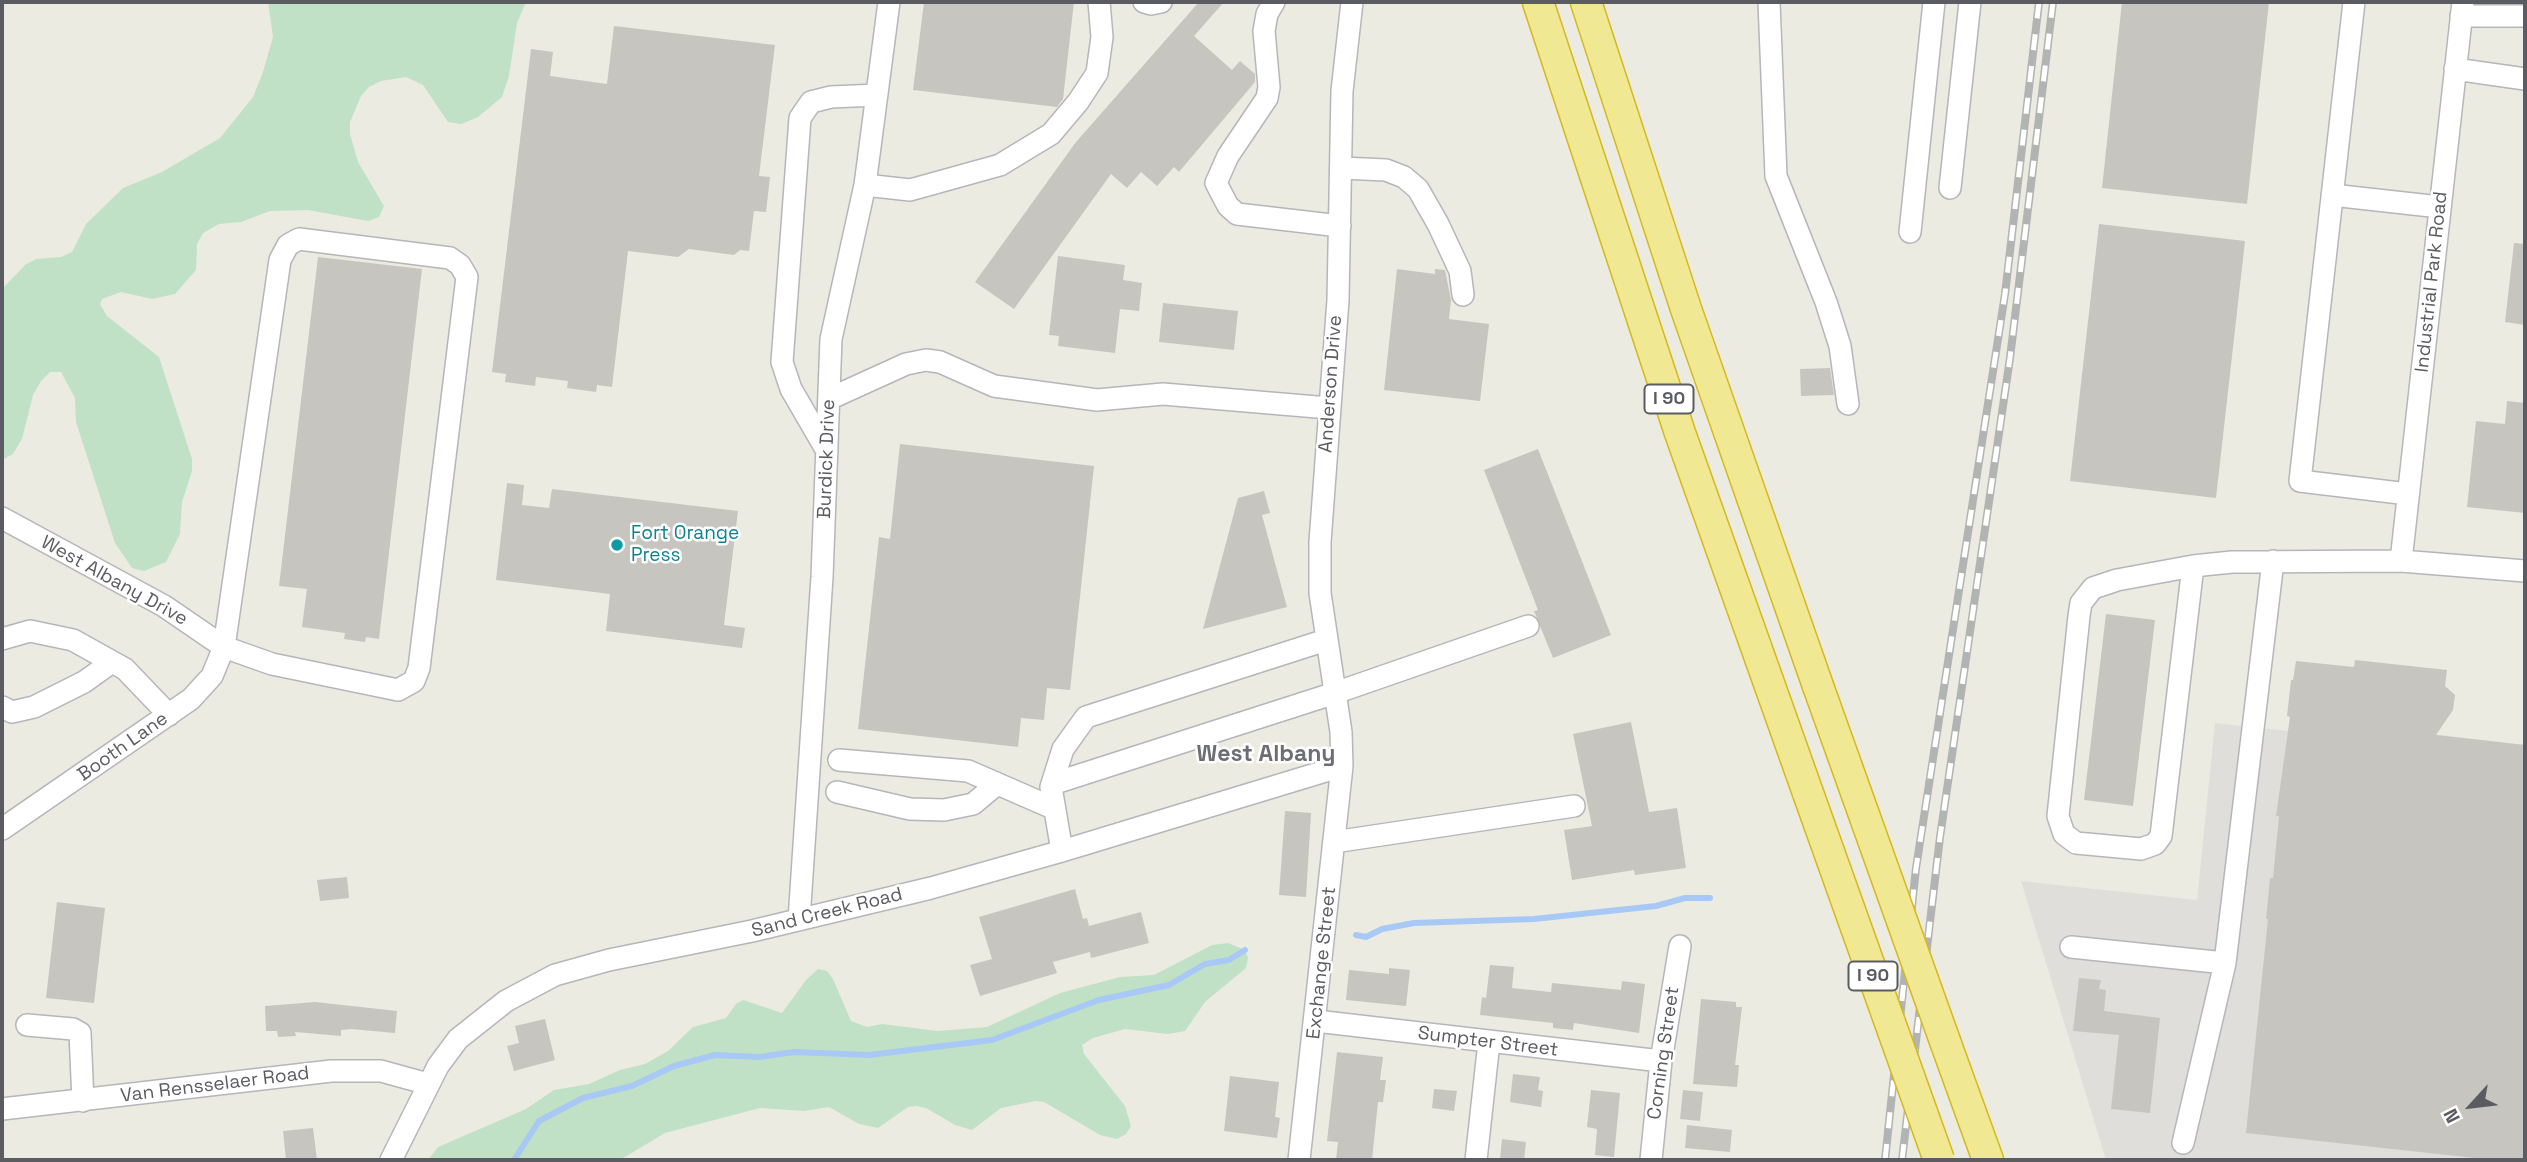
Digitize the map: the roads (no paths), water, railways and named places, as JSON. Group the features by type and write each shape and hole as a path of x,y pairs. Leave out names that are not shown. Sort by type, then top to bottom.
{"highway":[{"name":"I 90","path":"1538,2 1676,421 1939,1160"},
{"name":"I 90","path":"1586,2 1686,309 1987,1160"}],"street":[{"name":"Burdick Drive","path":"799,920 822,576 835,315 865,185 889,2"},
{"path":"865,185 910,190 1000,165 1051,134 1078,102 1097,73 1102,37 1099,2"},
{"path":"1144,2 1161,2"},
{"path":"1275,2 1267,14 1264,31 1269,87 1267,98 1228,156 1216,183 1228,206 1237,214 1340,226"},
{"name":"Anderson Drive","path":"1342,766 1335,694 1326,640 1320,542 1340,226 1344,68 1352,2"},
{"path":"1769,2 1776,176 1826,302 1840,346 1848,404"},
{"path":"1910,232 1934,2"},
{"path":"1950,188 1970,2"},
{"path":"2354,2 2300,481 2408,494"},
{"path":"2462,9 2525,16"},
{"name":"Industrial Park Road","path":"2401,561 2462,9"},
{"path":"2455,69 2525,79"},
{"path":"827,451 791,389 782,362 800,118 811,102 831,97 877,95"},
{"path":"1342,168 1386,170 1404,177 1418,189 1460,271 1463,295"},
{"path":"2332,195 2440,208"},
{"name":"West Albany Drive","path":"2,518 164,606 224,647 272,664 389,689 407,687 416,677 467,285 463,269 454,260 308,239 291,242 282,252 224,647"},
{"path":"829,400 906,364 926,360 940,362 995,386 1084,398 1110,400 1163,394 1329,408"},
{"path":"2183,1143 2225,963 2273,561"},
{"path":"2193,566 2161,836 2155,844 2141,849 2071,841 2061,830 2058,816 2081,603 2087,593 2101,584 2193,566 2273,561 2401,561 2525,571"},
{"path":"1052,784 1335,694 1528,626"},
{"path":"2,639 18,632 41,633 73,640 125,669 169,715"},
{"path":"1062,852 1053,808 1052,784 1063,749 1086,717 1326,640"},
{"name":"Booth Lane","path":"2,829 169,715 206,685 224,647"},
{"path":"2,707 12,712 34,707 84,682 112,662"},
{"path":"839,760 968,771 1053,808"},
{"name":"Sand Creek Road","path":"391,1160 428,1084 451,1048 473,1024 516,995 555,975 609,960 799,920 1062,852 1342,766"},
{"name":"Exchange Street","path":"1299,1160 1342,766"},
{"path":"837,792 910,809 944,810 972,804 997,784"},
{"path":"1334,842 1574,806"},
{"name":"Corning Street","path":"1651,1160 1661,1061 1680,946"},
{"path":"2071,947 2225,963"},
{"name":"Sumpter Street","path":"1316,1021 1661,1061"},
{"path":"27,1025 75,1029 80,1033 83,1101"},
{"path":"1476,1160 1489,1042"},
{"name":"Van Rensselaer Road","path":"2,1109 331,1071 381,1071 428,1084"}],"waterway":[{"path":"1356,935 1366,937 1382,929 1414,923 1534,919 1656,906 1685,898 1710,898"},
{"path":"514,1160 539,1121 583,1098 632,1086 674,1066 715,1055 759,1057 794,1052 869,1055 992,1040 1099,1000 1169,985 1205,964 1229,960 1245,950"}],"railway":[{"path":"1885,1160 1916,868 2005,294 2039,2"},
{"path":"1902,1160 1940,837 2010,358 2053,2"}],"place":[{"name":"Fort Orange Press","path":"617,545"}],"district":[{"name":"West Albany","path":"1266,755"}]}
